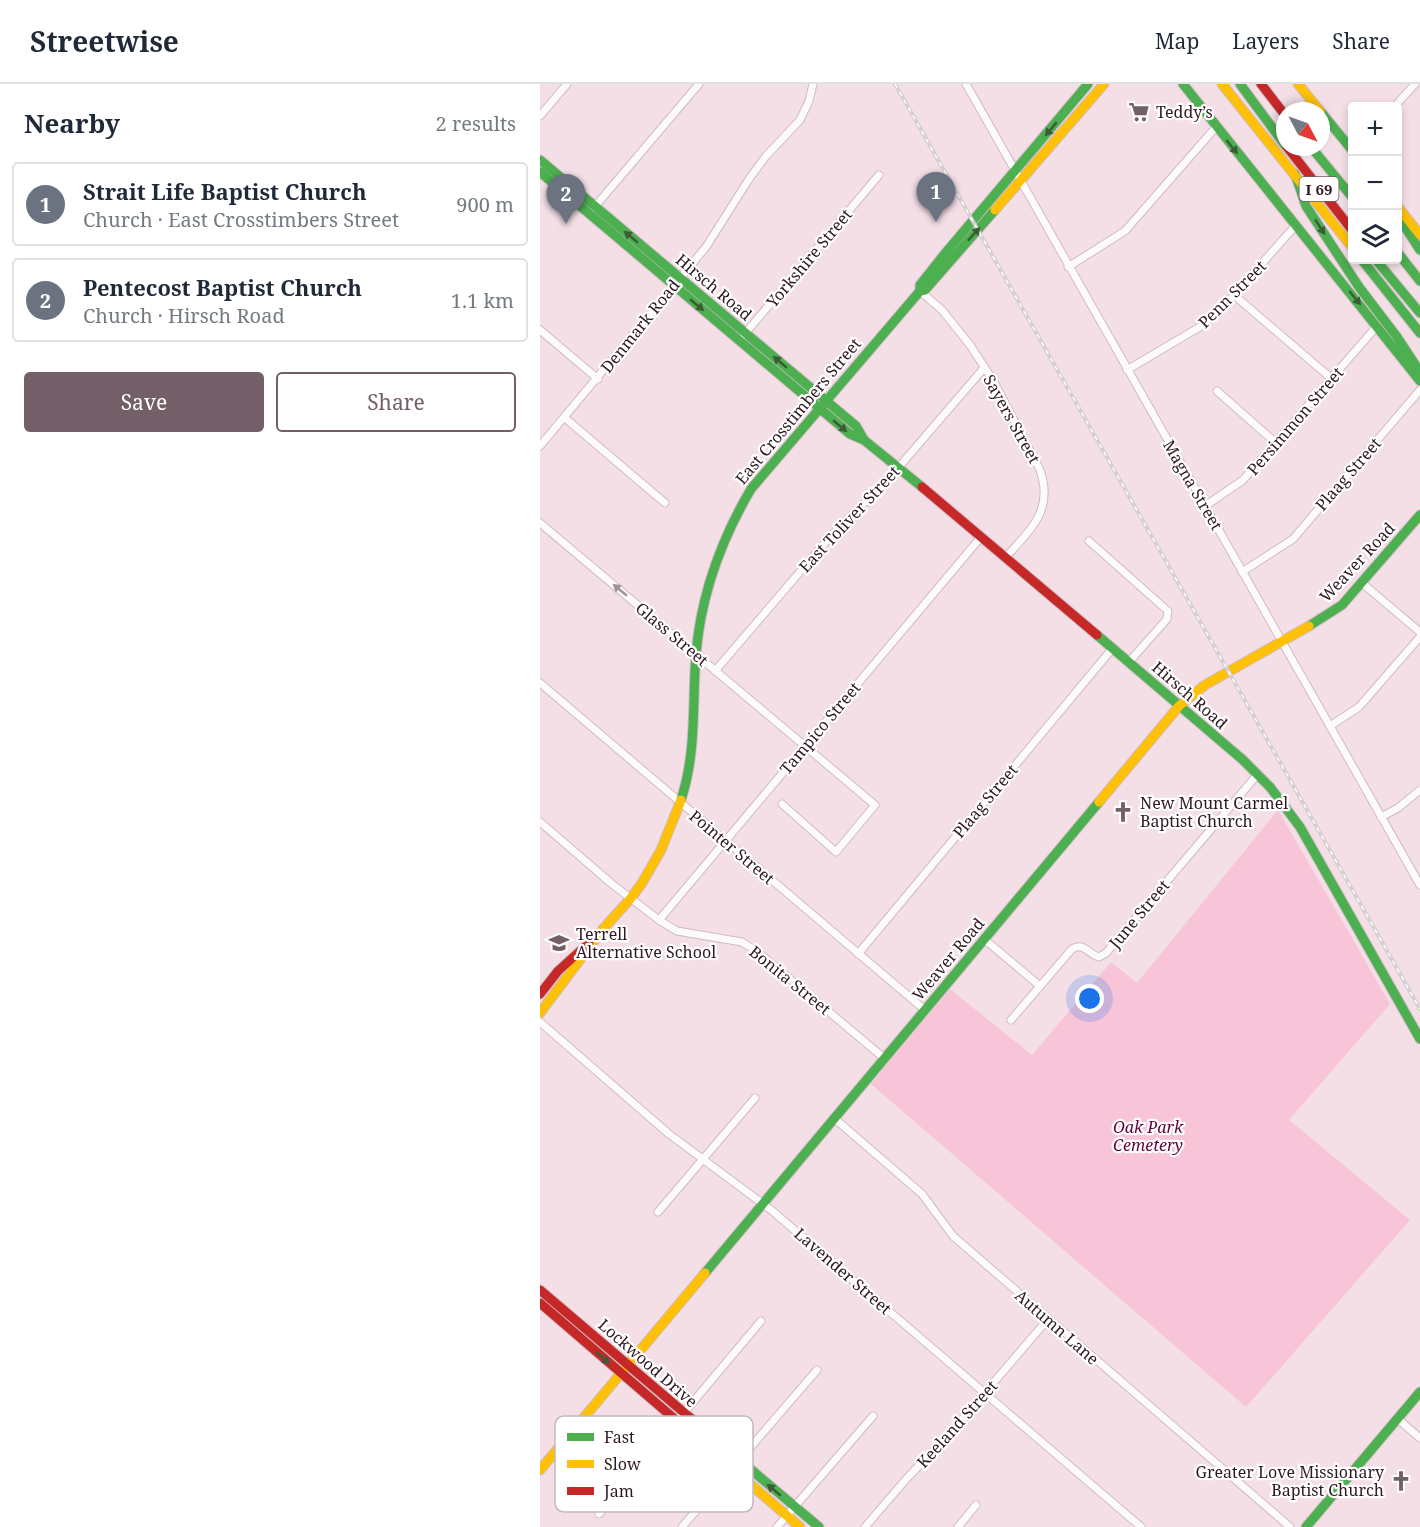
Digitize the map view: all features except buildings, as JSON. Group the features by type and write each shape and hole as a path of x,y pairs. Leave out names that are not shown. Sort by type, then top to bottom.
{"main road":[{"name":"East Crosstimbers Street","path":"540,1013 604,929 631,898 660,852 680,803 691,762 696,654 701,613 715,562 736,513 751,489 822,404 920,291 925,290 1088,84"},
{"name":"East Crosstimbers Street","path":"1017,176 1104,84"},
{"path":"1183,84 1420,381"},
{"name":"I 69","path":"1222,84 1348,241"},
{"name":"I 69","path":"1240,84 1276,133"},
{"path":"1261,84 1276,103"},
{"path":"1298,84 1313,102"},
{"path":"1330,123 1348,144"},
{"name":"I 69","path":"1294,156 1348,224"},
{"name":"I 69","path":"1319,156 1348,191"},
{"name":"Hirsch Road","path":"540,160 592,210 822,404 856,426 864,440 897,469 1006,557 1243,760 1275,794 1311,846 1420,1039"},
{"name":"Hirsch Road","path":"540,172 592,210"},
{"path":"1295,174 1306,206 1359,287 1420,372"},
{"path":"1400,210 1420,235"},
{"path":"1402,222 1420,250"},
{"path":"1402,258 1420,281"},
{"path":"1365,264 1420,333"},
{"path":"1379,264 1420,313"},
{"name":"Weaver Road","path":"586,1416 1179,706 1205,685 1332,613 1362,583 1420,515"},
{"name":"East Crosstimbers Street","path":"540,994 558,971 604,929"},
{"name":"Lockwood Drive","path":"540,1290 621,1374 670,1416"},
{"name":"Lockwood Drive","path":"540,1303 564,1317 628,1365 687,1416"},
{"path":"1306,1527 1420,1392"},
{"name":"Weaver Road","path":"540,1470 555,1452"},
{"name":"Lockwood Drive","path":"753,1472 819,1527"},
{"name":"Lockwood Drive","path":"753,1487 800,1527"}],"street":[{"path":"540,116 567,84"},
{"path":"592,210 699,84"},
{"name":"Denmark Road","path":"540,446 706,247 766,156 800,120 809,101 813,84"},
{"name":"Magna Street","path":"966,84 1420,885"},
{"path":"1399,102 1415,84"},
{"path":"1068,267 1125,231 1216,127"},
{"name":"Yorkshire Street","path":"742,337 879,176"},
{"name":"Penn Street","path":"1127,370 1203,325 1234,295 1296,225"},
{"name":"Sayers Street","path":"920,291 959,329 994,382 1040,470 1046,491 1045,501 1037,521 1006,557"},
{"path":"1234,295 1332,379"},
{"name":"Persimmon Street","path":"1205,506 1243,480 1377,326"},
{"path":"540,330 597,379"},
{"name":"East Toliver Street","path":"715,671 829,538 897,469 984,368"},
{"name":"Plaag Street","path":"1242,573 1293,539 1420,390"},
{"path":"1217,391 1276,443"},
{"path":"565,418 665,503"},
{"name":"Glass Street","path":"540,523 875,805 837,852 782,804"},
{"name":"Tampico Street","path":"659,920 981,537"},
{"path":"1089,541 1168,611 1167,619 1130,662"},
{"path":"1362,583 1420,632"},
{"path":"1330,726 1348,715 1368,698 1420,637"},
{"name":"Plaag Street","path":"858,954 1112,649"},
{"name":"Pointer Street","path":"540,683 925,1010"},
{"name":"June Street","path":"1011,1020 1076,946 1084,947 1099,957 1106,953 1257,775"},
{"path":"1381,817 1398,808 1420,790"},
{"name":"Bonita Street","path":"540,822 659,920 684,933 742,942 884,1058"},
{"path":"984,939 1040,986"},
{"name":"Lavender Street","path":"540,1022 669,1134 763,1203 1141,1527"},
{"path":"658,1212 755,1098"},
{"name":"Autumn Lane","path":"834,1118 922,1194 953,1236 1290,1527"},
{"name":"Keeland Street","path":"865,1527 1048,1319"},
{"path":"680,1416 761,1321"},
{"path":"753,1443 817,1370"},
{"path":"777,1527 873,1416"},
{"path":"1398,1419 1420,1437"},
{"path":"958,1527 976,1505"},
{"path":"682,1527 695,1512"}],"green space":[{"name":"Oak Park Cemetery","path":"1278,810 1390,1004 1289,1120 1410,1220 1246,1407 871,1084 950,989 1032,1055 1111,962 1137,983"}],"railway":[{"path":"895,84 1420,1009"}],"traffic: fast":[{"path":"920,291 920,285 943,256 1088,84"},
{"path":"1183,84 1420,381"},
{"path":"1240,84 1276,133"},
{"path":"1330,123 1348,145"},
{"path":"1318,156 1348,192"},
{"path":"540,160 856,426 864,440"},
{"path":"540,172 850,434 864,440 922,487"},
{"path":"1295,174 1306,206 1359,287 1420,372"},
{"path":"681,800 692,745 696,654 702,610 714,568 740,508 751,489 920,291 925,290 995,210"},
{"path":"1402,222 1420,250"},
{"path":"1402,258 1420,281"},
{"path":"1365,264 1420,333"},
{"path":"1379,264 1420,313"},
{"path":"1309,626 1342,605 1420,515"},
{"path":"1097,635 1243,760 1270,787 1300,827 1420,1039"},
{"path":"705,1273 1099,802"},
{"path":"1306,1527 1420,1392"},
{"path":"753,1471 819,1527"}],"traffic: slow":[{"path":"995,210 1104,84"},
{"path":"1222,84 1348,242"},
{"path":"1298,84 1313,102"},
{"path":"1400,210 1420,235"},
{"path":"1099,802 1179,706 1205,685 1309,626"},
{"path":"540,1013 603,929 642,883 661,850 681,800"},
{"path":"585,1416 705,1273"},
{"path":"540,1470 555,1452"},
{"path":"753,1487 800,1527"}],"traffic: jam":[{"path":"1261,84 1276,103"},
{"path":"1294,156 1348,225"},
{"path":"922,487 1097,635"},
{"path":"540,994 558,971 589,943"},
{"path":"540,1290 688,1416"},
{"path":"540,1303 671,1416"}],"place":[{"name":"Teddy’s","path":"1139,112"},
{"name":"Strait Life Baptist Church","path":"936,222"},
{"name":"Pentecost Baptist Church","path":"566,224"},
{"name":"New Mount Carmel Baptist Church","path":"1123,812"},
{"name":"Terrell Alternative School","path":"559,943"},
{"name":"Greater Love Missionary Baptist Church","path":"1401,1481"}]}
